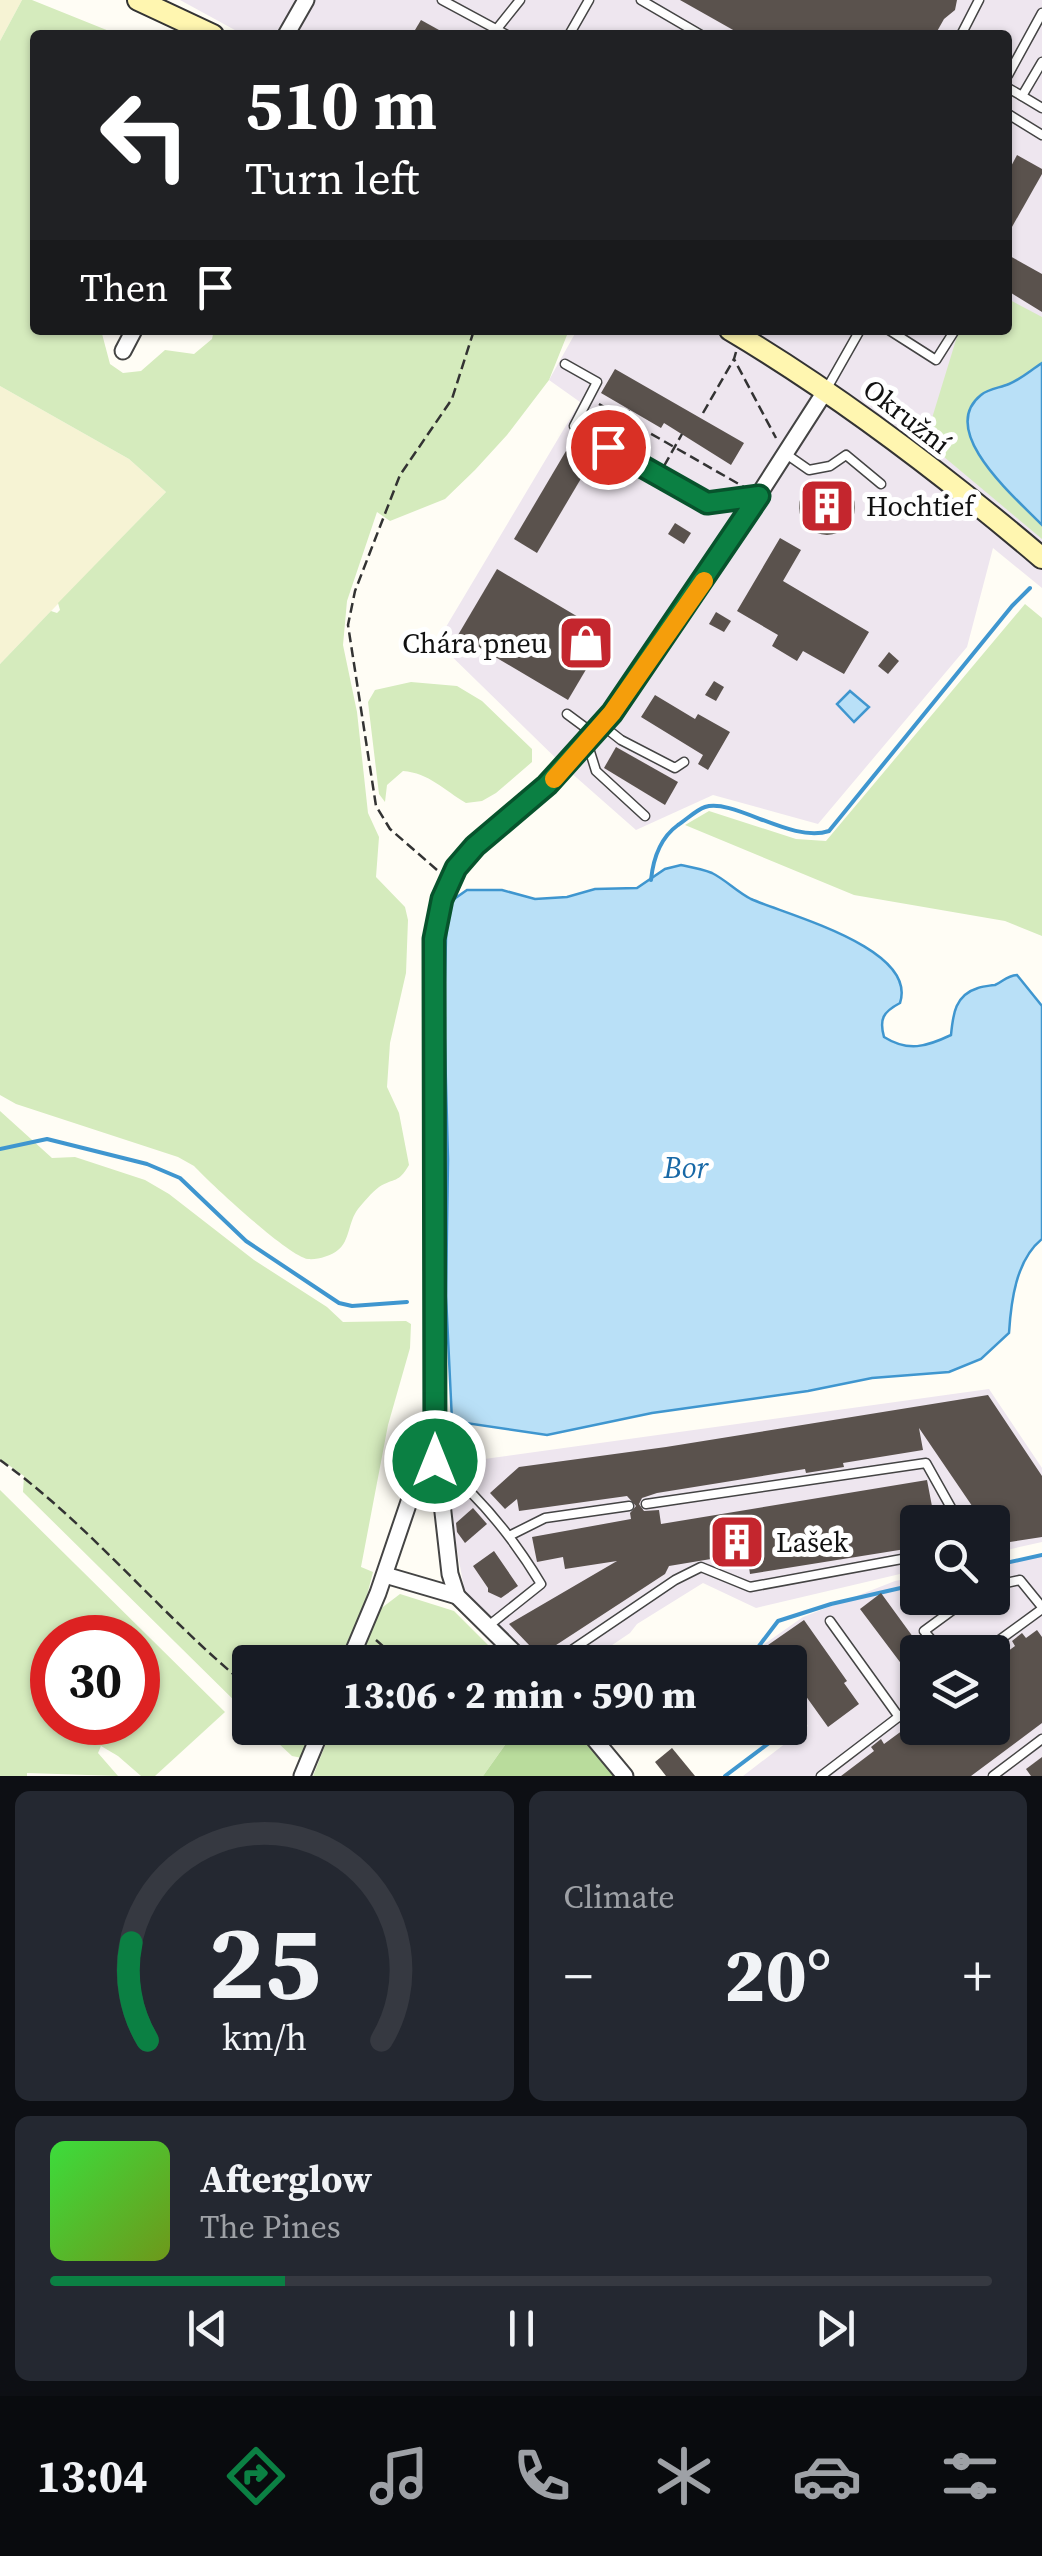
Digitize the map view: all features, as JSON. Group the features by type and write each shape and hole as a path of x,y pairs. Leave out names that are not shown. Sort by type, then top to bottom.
{"main road":[{"path":"138,0 202,30"},
{"name":"Okružní","path":"738,335 826,390 1042,558"}],"street":[{"path":"289,30 306,0"},
{"path":"123,351 131,335"},
{"path":"456,1596 435,1461 434,1425 434,939 442,899 456,868 475,846 529,803 594,734 676,623 759,496 781,446 826,390"},
{"path":"356,1645 385,1574 434,1425"},
{"path":"385,1574 456,1596 507,1645"},
{"path":"302,1776 315,1745"},
{"path":"599,1745 625,1776"}],"lane":[{"path":"442,0 491,30"},
{"path":"496,30 520,0"},
{"path":"571,30 590,0"},
{"path":"641,0 692,30"},
{"path":"963,30 979,0"},
{"path":"1012,68 1042,14"},
{"path":"1022,96 1042,62"},
{"path":"1012,90 1042,108"},
{"path":"1012,116 1042,135"},
{"path":"826,390 857,335"},
{"path":"897,335 936,360 952,335"},
{"path":"565,364 597,382 574,426 707,503 759,496"},
{"path":"781,446 809,470 830,466 846,455 881,484"},
{"path":"567,714 594,734 675,768 684,762"},
{"path":"594,734 596,771 645,816"},
{"path":"435,1461 464,1484 510,1535 541,1584 488,1627"},
{"path":"646,1504 926,1463 949,1505"},
{"path":"510,1535 560,1516 629,1506"},
{"path":"579,1645 675,1580 702,1567 750,1587 900,1559"},
{"path":"1005,1635 1042,1608 1020,1580 1010,1582"},
{"path":"927,1635 924,1631 946,1615"},
{"path":"821,1776 899,1716 830,1622"},
{"path":"993,1776 1042,1739"},
{"path":"1005,1767 1012,1776"}],"path":[{"path":"450,881 390,828 376,806 348,625 355,591 400,475 452,399 472,335"},
{"path":"703,413 736,352"},
{"path":"734,359 781,446"},
{"path":"589,398 759,496"},
{"path":"659,476 682,434"},
{"path":"0,1460 45,1492 172,1621 232,1673"},
{"path":"360,1635 381,1645"}],"shaded area":[{"path":"0,0 22,0 0,41"},
{"path":"180,0 1042,0 1042,588 993,548 967,647 818,824 713,795 636,830 569,771 437,642 580,402 549,380 574,335 1012,335 1012,30 235,30"},
{"path":"0,386 129,459 166,492 0,664"},
{"name":"Lašek","path":"989,1389 1042,1468 1042,1542 1010,1549 1010,1505 900,1505 900,1574 756,1608 703,1583 637,1624 612,1645 519,1645 465,1593 445,1485 460,1458 470,1461"},
{"path":"1042,1556 1042,1776 743,1776 783,1745 807,1745 807,1645 763,1645 803,1617 900,1580 900,1615 1010,1615 1010,1561"}],"green space":[{"path":"22,0 32,0 107,30 30,30 30,335 102,335 110,364 123,373 141,371 165,350 194,354 213,335 567,335 549,380 507,435 445,499 390,521 377,512 347,601 343,645 357,712 368,813 379,837 376,877 405,907 408,920 406,973 390,1043 387,1087 399,1113 409,1165 399,1178 376,1189 358,1209 342,1246 320,1258 308,1259 284,1246 194,1166 178,1157 16,1104 0,1095 0,664 51,611 60,610 58,603 166,492 129,459 0,386 0,41"},
{"path":"1012,301 1042,317 1042,363 1009,384 988,390 989,470 1042,525 1042,539 925,441 957,335 1012,335"},
{"path":"1025,604 1042,618 1042,936 1005,921 854,895 685,825 709,811 796,839 826,841"},
{"path":"411,682 457,686 482,701 532,749 532,762 496,793 482,801 466,803 429,779 403,771 387,785 385,802 379,794 368,702 375,690"},
{"path":"0,1111 52,1158 75,1157 145,1180 169,1194 343,1322 411,1324 410,1348 388,1425 361,1567 373,1572 347,1645 232,1645 232,1698 160,1627 160,1615 148,1615 23,1492 24,1476 0,1459"},
{"path":"0,1490 127,1615 30,1615 30,1745 160,1745 160,1648 225,1712 155,1776 141,1776 101,1746 98,1753 118,1776 0,1776"},
{"path":"400,1594 454,1611 488,1645 365,1645 379,1610"},
{"path":"280,1745 307,1745 302,1758 292,1756"},
{"path":"325,1745 505,1745 483,1776 313,1776"},
{"path":"505,1745 590,1745 614,1776 483,1776"}],"water":[{"path":"1042,363 1042,525 985,463 968,427 970,410 981,395 1013,382"},
{"path":"850,691 869,707 854,722 837,704"},
{"name":"Bor","path":"681,865 712,873 751,899 819,924 870,950 889,966 900,983 900,1003 882,1021 884,1037 893,1042 917,1046 951,1035 954,1013 964,995 1017,975 1042,1006 1042,1239 1021,1270 1013,1295 1009,1333 981,1359 949,1372 872,1378 652,1413 547,1435 452,1421 446,1296 447,904 467,890 502,890 535,899 567,897 595,889 637,888 665,869"}],"building":[{"path":"680,0 957,0 955,10 938,30 733,30"},
{"path":"421,20 439,30 415,30"},
{"path":"1017,155 1042,169 1042,174 1012,227 1012,164"},
{"path":"1012,257 1042,274 1042,312 1012,293"},
{"path":"615,369 744,443 731,465 664,423 661,428 601,393"},
{"path":"566,451 589,465 537,553 514,539"},
{"name":"Hochtief","path":"827,479 847,487 855,507 847,527 827,535 807,527 799,507 807,487"},
{"path":"675,523 691,533 684,544 668,534"},
{"path":"780,538 801,550 783,581 869,632 844,674 803,651 797,661 772,646 778,635 737,611"},
{"path":"497,569 607,634 568,700 458,635"},
{"path":"716,612 731,621 724,632 709,624"},
{"path":"889,652 899,661 888,674 878,666"},
{"path":"714,681 724,687 716,701 705,695"},
{"path":"655,695 695,719 698,714 730,732 708,770 698,764 703,755 641,717"},
{"path":"616,747 678,782 665,805 604,768"},
{"path":"988,1395 1042,1476 1042,1537 1010,1542 1010,1505 971,1505 919,1428 923,1450 843,1463 844,1467 806,1473 805,1469 657,1493 642,1498 639,1504 644,1511 659,1510 661,1524 927,1480 932,1505 900,1505 900,1550 750,1574 747,1553 669,1566 665,1574 556,1645 529,1645 509,1624 617,1561 565,1569 563,1557 537,1562 532,1537 631,1519 630,1513 636,1506 627,1496 519,1511 517,1499 505,1509 490,1493 519,1467"},
{"path":"473,1508 487,1524 465,1543 456,1523"},
{"path":"494,1551 518,1586 501,1598 488,1592 473,1566"},
{"path":"881,1593 912,1635 900,1635 900,1662 860,1609"},
{"path":"804,1620 859,1704 828,1727 807,1698 807,1645 768,1645"},
{"path":"1037,1630 1042,1637 1042,1723 971,1776 841,1776 874,1751 871,1747 881,1739 884,1744 900,1732 900,1745 1010,1745 1010,1650 1015,1646 1012,1641 1022,1633 1026,1638"},
{"path":"672,1748 695,1776 666,1776 655,1762"},
{"path":"1042,1757 1042,1776 1031,1776 1026,1769"}],"waterway":[{"path":"651,880 666,836 705,807 731,809 798,831 829,831 1030,588"},
{"path":"0,1149 47,1139 147,1164 180,1178 246,1241 339,1303 352,1306 407,1302"},
{"path":"1010,1562 1042,1555"},
{"path":"760,1645 778,1621 900,1588"},
{"path":"725,1776 766,1745"}],"slow traffic":[{"path":"554,779 612,713 704,581"}],"place":[{"name":"Hochtief","path":"827,506"},
{"name":"Chára pneu","path":"586,643"},
{"name":"Lašek","path":"737,1542"}],"route":[{"path":"435,1461 434,939 442,899 456,868 475,846 529,803 612,713 759,496 707,503 608,447"}]}
